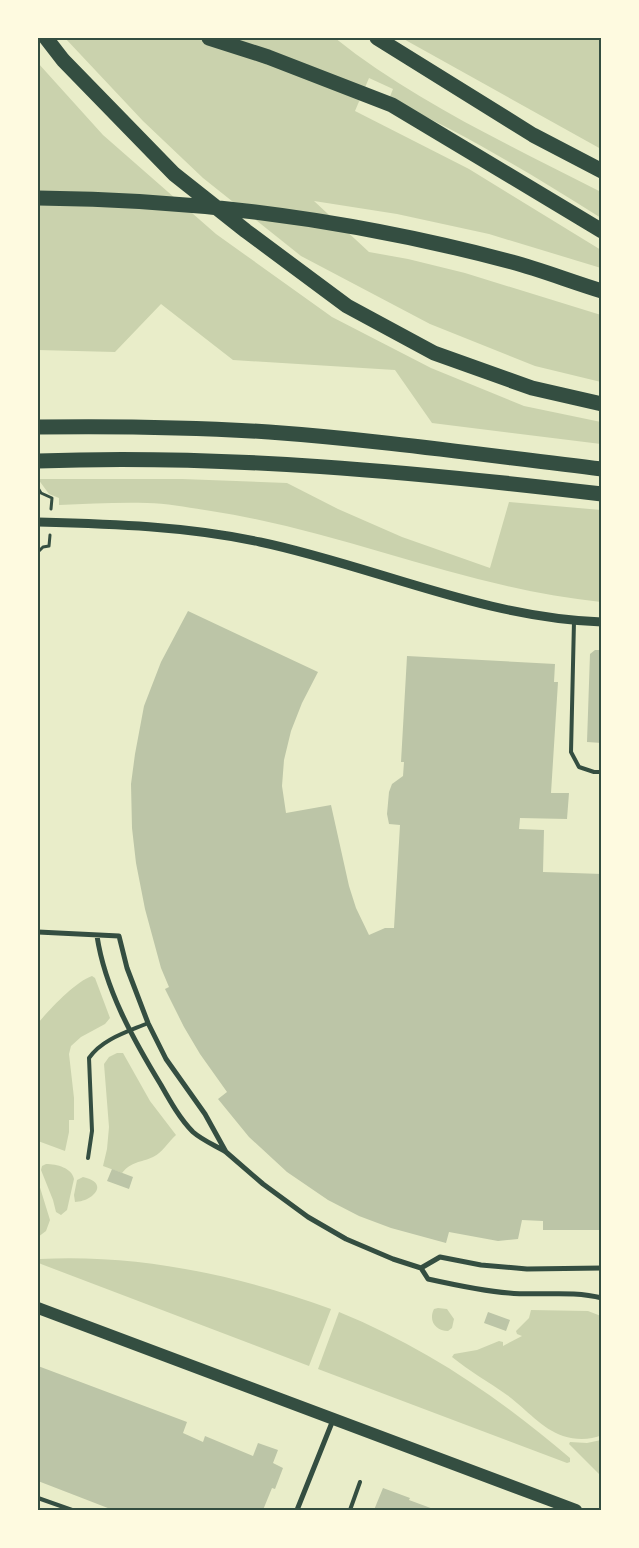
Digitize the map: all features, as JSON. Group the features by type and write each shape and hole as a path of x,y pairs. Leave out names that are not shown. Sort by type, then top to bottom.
{"highway":[{"path":"46,38 63,60 174,174 246,231 347,306 434,353 532,388 602,404"},
{"path":"209,38 268,57 392,105 602,231"},
{"path":"377,38 533,135 602,171"},
{"path":"38,198 200,207 279,216 350,227 434,243 514,262 602,291"},
{"path":"38,427 208,428 362,440 602,469"},
{"path":"38,461 260,464 443,476 602,494"}],"main road":[{"path":"38,1308 576,1510"}],"street":[{"path":"38,522 142,525 205,532 260,542 317,556 490,607 574,621 602,622"},
{"path":"38,932 119,936 126,968 148,1023 166,1059 205,1114 226,1152"},
{"path":"96,936 100,957 114,996 139,1050 172,1103 194,1133 226,1152 263,1184 308,1217 346,1239 393,1259 421,1268 428,1279 509,1294 588,1294 602,1298"},
{"path":"421,1268 440,1257 481,1266 528,1269 602,1268"},
{"path":"297,1510 334,1419"}],"lane":[{"path":"574,621 571,752 579,767 594,772 602,772"},
{"path":"88,1158 92,1131 89,1058 94,1051 106,1042 148,1023"},
{"path":"350,1510 360,1482"},
{"path":"38,1498 72,1510"}],"green space":[{"path":"65,38 335,38 366,61 430,102 601,192 601,218 497,155 389,99 393,89 369,78 355,111 469,169 601,250 601,268 489,234 397,214 314,201 369,252 465,273 601,315 601,382 535,366 430,324 301,256 203,178 143,121"},
{"path":"402,38 601,38 601,149 409,42"},
{"path":"38,63 103,135 216,234 332,317 431,368 524,406 601,422 601,444 432,423 395,370 233,360 161,304 115,352 38,350"},
{"path":"38,479 182,479 287,483 338,509 402,537 490,568 509,502 601,510 601,602 551,595 503,585 309,532 211,511 155,503 59,505 59,498 49,494"},
{"path":"92,976 95,978 110,1018 105,1024 81,1037 71,1046 69,1054 74,1098 74,1120 69,1120 69,1132 65,1151 38,1141 38,1023 71,990"},
{"path":"117,1053 123,1053 150,1101 176,1135 157,1155 133,1164 122,1173 103,1166 109,1127 104,1064 109,1057"},
{"path":"46,1164 63,1167 73,1175 74,1179 67,1210 61,1215 56,1212 41,1170 42,1166"},
{"path":"83,1177 96,1183 96,1192 87,1199 75,1202 74,1195 77,1180"},
{"path":"38,1181 50,1220 46,1231 38,1237"},
{"path":"40,1259 114,1260 188,1269 260,1286 331,1309 309,1366 41,1264 39,1263"},
{"path":"434,1309 447,1309 454,1319 452,1328 448,1331 440,1329 434,1324 432,1313"},
{"path":"531,1310 588,1311 601,1316 602,1435 588,1439 578,1439 555,1433 507,1395 452,1357 454,1354 477,1350 499,1341 503,1342 503,1346 522,1336 517,1334 516,1331 529,1318"},
{"path":"339,1312 402,1341 460,1376 544,1436 570,1458 570,1462 567,1463 318,1369"},
{"path":"601,1440 601,1476 569,1444 570,1442 587,1443"}],"building":[{"path":"188,611 318,672 302,703 291,731 284,760 282,786 286,813 331,805 349,886 356,908 369,935 385,928 394,928 400,825 389,824 387,814 389,792 392,784 403,776 404,762 401,762 407,656 555,664 554,682 558,682 551,793 569,793 567,819 520,818 519,829 544,830 543,872 602,874 602,1230 543,1230 543,1221 522,1220 518,1239 498,1241 449,1232 446,1243 391,1228 359,1216 328,1200 287,1172 249,1137 218,1099 227,1092 200,1054 165,989 169,987 161,968 145,909 136,863 132,828 131,784 144,706 161,662"},
{"path":"595,650 602,650 602,743 587,742 590,654"},
{"path":"112,1169 133,1177 129,1189 107,1181"},
{"path":"488,1312 510,1320 506,1331 484,1323"},
{"path":"38,1366 187,1422 183,1433 203,1442 205,1436 253,1456 258,1443 278,1450 273,1463 283,1468 275,1489 272,1488 263,1510 113,1510 38,1481"},
{"path":"383,1488 410,1498 409,1500 436,1510 374,1510"}]}
